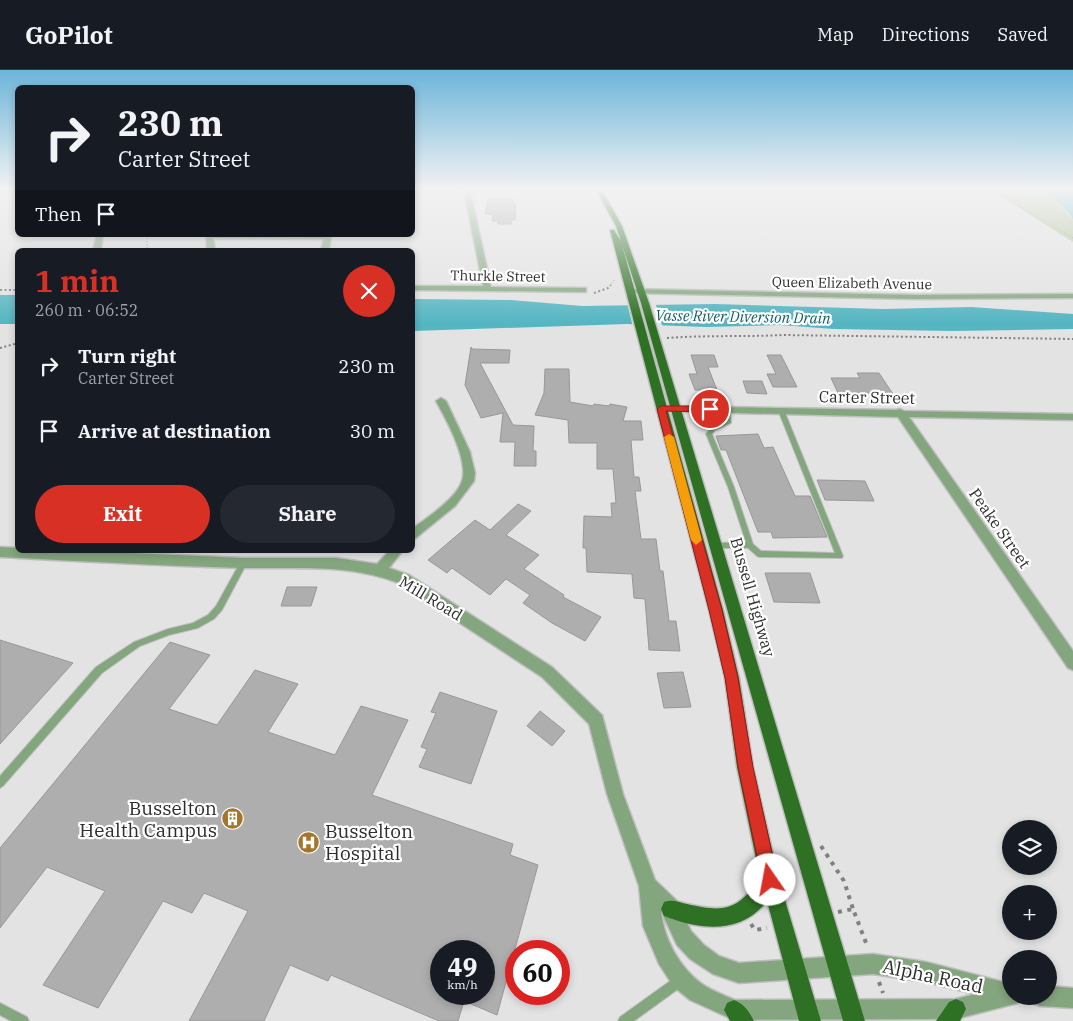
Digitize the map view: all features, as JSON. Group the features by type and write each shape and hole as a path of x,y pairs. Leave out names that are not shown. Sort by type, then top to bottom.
{"main road":[{"name":"Bussell Highway","path":"613,234 641,332 715,546 852,1015"},
{"name":"Bussell Highway","path":"623,234 654,332 668,408 732,678 745,767 770,880 809,1015"},
{"path":"671,909 708,917 727,917 744,911 758,897 770,880"}],"street":[{"path":"476,234 487,288"},
{"name":"Thurkle Street","path":"415,288 583,290"},
{"name":"Queen Elizabeth Avenue","path":"630,291 916,297 1073,296"},
{"path":"415,534 451,504 468,481 468,464 441,401"},
{"name":"Carter Street","path":"668,408 1073,417"},
{"name":"Peake Street","path":"900,412 1073,663"},
{"name":"Mill Road","path":"0,552 15,552"},
{"name":"Mill Road","path":"88,553 243,563 336,563 380,570 404,579 546,672 596,720 615,794 648,886 653,926 666,958 681,980 697,993 738,1016 852,1015"},
{"path":"380,570 394,553"},
{"name":"Mill Road","path":"648,886 671,909 679,929 690,946 704,960 722,969 739,973 795,968"},
{"name":"Alpha Road","path":"795,968 874,964 894,966 941,974 1002,992"},
{"path":"1057,997 1073,998"},
{"name":"Alpha Road","path":"852,1015 951,1015 1002,998"}],"lane":[{"path":"726,410 728,423 713,429 709,434 731,487 750,545 759,554 840,556 781,410"},
{"path":"715,546 750,545"},
{"path":"0,783 99,670 137,644 168,632 195,626 211,616 219,608 243,563"},
{"path":"624,1021 681,980"},
{"path":"0,1009 23,1021"}],"path":[{"path":"0,290 15,290"},
{"path":"663,339 708,335 738,337 783,335 1073,339"},
{"path":"0,348 15,344"}],"green space":[{"path":"1061,234 1073,234 1073,242"}],"water":[{"path":"0,295 15,295 15,324 0,324"},
{"name":"Vasse River Diversion Drain","path":"415,299 511,300 582,306 715,304 883,309 971,307 1073,314 1073,329 952,331 834,329 780,325 706,327 627,324 415,331"}],"pier":[{"path":"655,302 663,328 633,327 627,303"}],"building":[{"path":"471,347 472,349 510,350 509,363 480,363 513,425 534,426 533,451 536,451 536,466 514,466 515,442 500,442 503,413 481,418 465,385"},
{"path":"691,355 714,355 718,367 708,367 717,390 695,390 689,374 697,374"},
{"path":"767,355 781,355 797,387 773,387 767,374 776,374"},
{"path":"545,369 569,369 570,402 593,406 594,404 609,406 610,404 627,407 623,421 641,421 643,440 631,440 634,477 639,477 641,491 635,491 641,539 656,539 660,571 663,571 669,621 676,621 680,651 649,650 645,599 634,598 632,574 587,572 586,548 583,548 584,516 612,517 611,503 616,503 613,469 597,469 597,443 569,443 568,420 535,415 544,393"},
{"path":"857,373 879,373 895,397 871,397 869,393 838,393 831,378 860,378"},
{"path":"743,381 762,381 767,394 747,393"},
{"path":"758,434 764,448 773,447 795,496 810,496 827,537 773,538 771,532 758,532 726,450 721,450 716,436"},
{"path":"817,480 865,481 874,501 825,500"},
{"path":"518,504 531,511 506,535 539,555 524,569 564,595 563,597 601,617 585,641 552,623 523,603 530,595 506,579 490,595 452,568 447,573 428,560 475,520 490,530"},
{"path":"765,573 810,573 820,603 774,602"},
{"path":"287,587 317,587 311,606 281,606"},
{"path":"0,640 73,663 0,744"},
{"name":"Busselton Health Campus","path":"170,642 210,655 169,709 217,725 255,670 298,684 268,732 335,755 361,706 408,720 372,795 513,844 510,855 538,865 518,940 505,940 505,986 497,1015 473,1005 495,1005 495,940 430,940 430,1005 463,1005 458,1021 439,1021 331,975 328,981 290,965 264,1021 189,1021 248,911 204,893 192,913 163,901 98,1008 43,985 105,891 47,867 0,928 0,848"},
{"path":"683,672 691,707 664,708 657,673"},
{"path":"440,692 497,711 471,784 419,767 427,749 421,747 436,713 431,712"},
{"path":"540,711 565,731 552,746 527,726"}],"slow traffic":[{"path":"669,437 696,540"}],"place":[{"name":"Busselton Health Campus","path":"233,819"},
{"name":"Busselton Hospital","path":"309,842"}],"route":[{"path":"710,409 661,409 716,610 732,678 745,767 770,880"}]}
